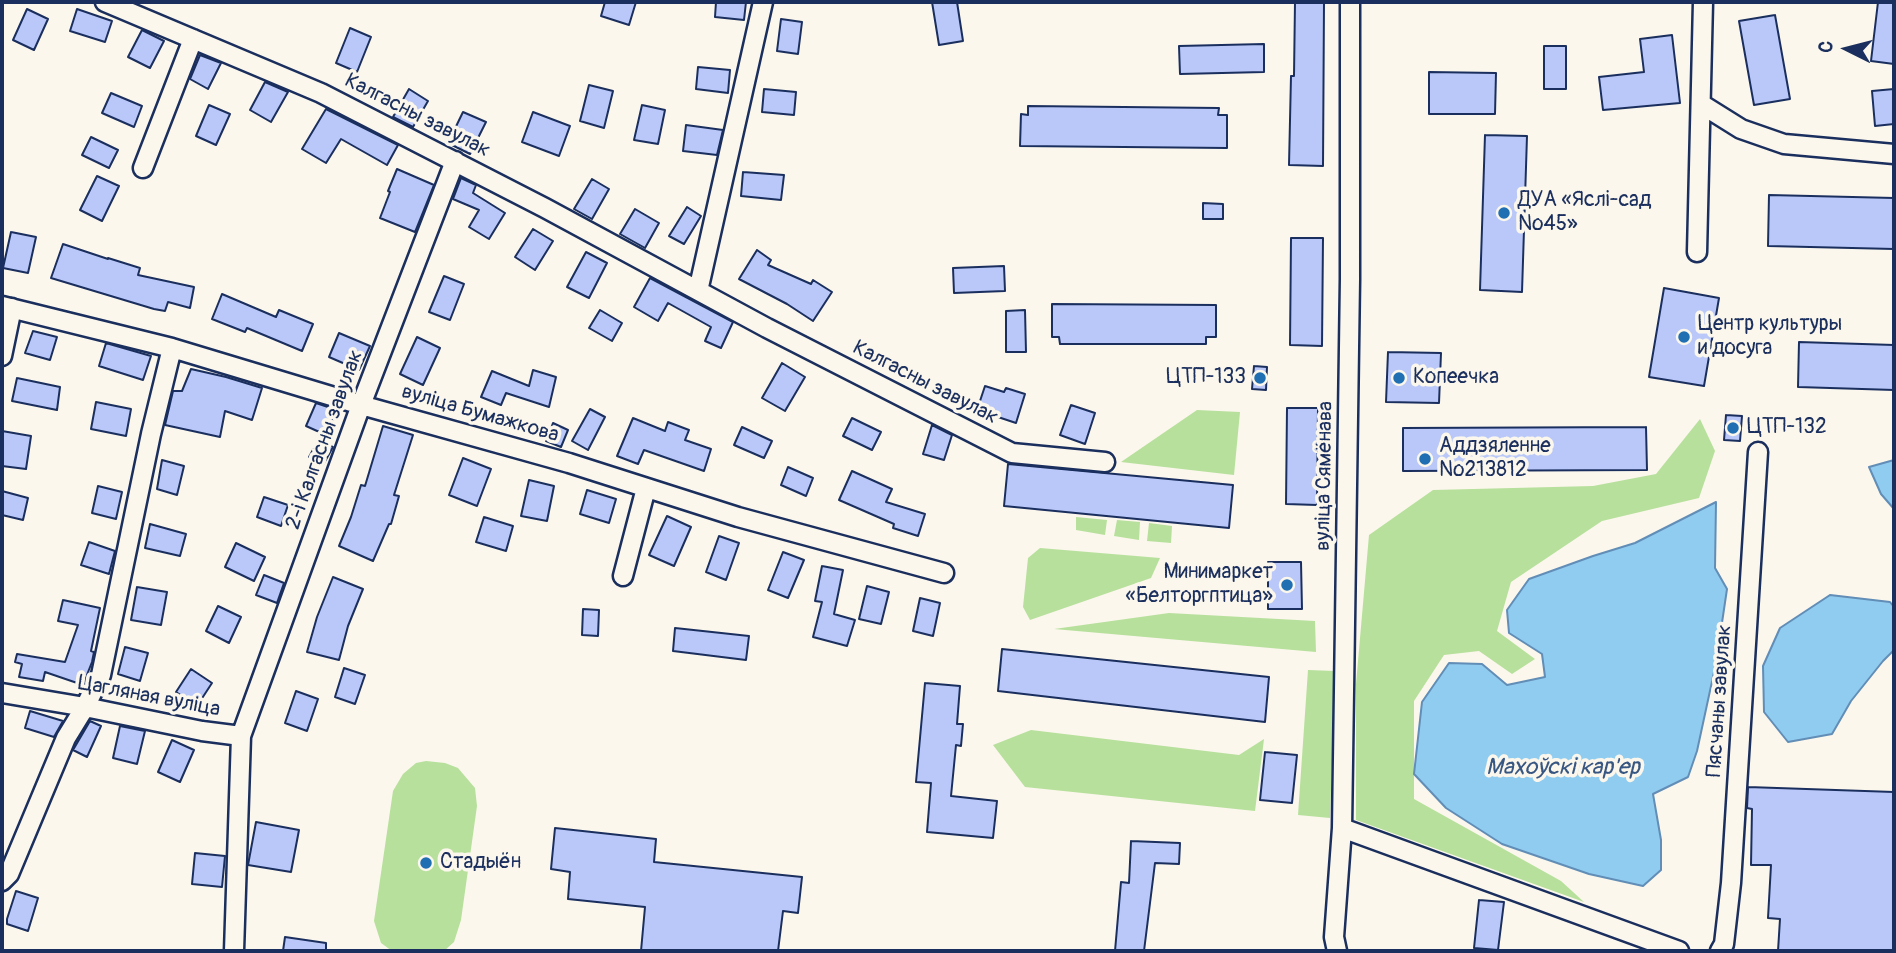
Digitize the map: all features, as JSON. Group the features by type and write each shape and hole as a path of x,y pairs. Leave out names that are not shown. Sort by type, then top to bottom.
{"street":[{"name":"Калгасны завулак","path":"105,2 321,93 545,208 767,328 1012,453 1105,462"},
{"path":"698,291 764,2"},
{"name":"вуліца Сямёнава","path":"1337,951 1334,937 1342,828 1350,279 1350,2"},
{"path":"1697,252 1703,2"},
{"path":"143,168 193,39"},
{"path":"1700,104 1741,129 1784,144 1894,154"},
{"name":"2-і Калгасны завулак","path":"241,736 361,405 455,162"},
{"path":"2,356 7,307"},
{"name":"вуліца Бумажкова","path":"7,307 172,348 361,405 569,463 738,517 944,573"},
{"path":"2,881 9,874 66,738 101,675 151,434 172,348"},
{"name":"Пясчаны завулак","path":"1720,951 1724,944 1731,883 1758,452"},
{"path":"623,576 646,488"},
{"name":"Цагляная вуліца","path":"2,694 241,736 233,951"},
{"path":"1342,828 1679,951"}],"green space":[{"path":"1197,410 1240,412 1234,475 1121,462"},
{"path":"1700,419 1715,451 1699,498 1602,521 1511,582 1497,631 1535,659 1512,674 1479,651 1444,655 1414,701 1414,799 1561,881 1584,902 1356,820 1356,684 1369,535 1433,490 1593,486 1656,474"},
{"path":"1076,517 1107,520 1105,535 1076,530"},
{"path":"1117,520 1140,522 1139,540 1114,536"},
{"path":"1149,523 1172,526 1171,543 1147,541"},
{"path":"1040,548 1160,558 1151,578 1030,620 1023,607 1028,558"},
{"path":"1169,613 1315,621 1316,652 1054,629"},
{"path":"1308,670 1335,671 1330,818 1298,815"},
{"path":"1031,730 1239,755 1264,739 1255,811 1025,787 993,745"},
{"name":"Стадыён","path":"416,763 445,763 458,768 475,788 477,806 461,920 454,942 444,951 392,951 381,943 374,921 393,791 403,774"}],"water":[{"path":"1894,460 1894,509 1881,494 1869,467"},
{"name":"Махоўскі кар'ер","path":"1716,502 1715,568 1727,589 1716,663 1697,751 1688,777 1653,794 1661,840 1661,870 1643,886 1589,874 1502,844 1446,808 1414,774 1422,702 1449,663 1482,664 1507,685 1545,677 1542,654 1509,633 1507,610 1529,579 1635,543"},
{"path":"1830,595 1890,602 1894,607 1894,650 1851,701 1832,734 1788,742 1764,712 1763,666 1780,628"}],"building":[{"path":"605,2 636,2 629,25 601,16"},
{"path":"716,2 746,2 744,20 715,17"},
{"path":"932,2 957,2 963,41 939,45"},
{"path":"1295,2 1324,2 1323,166 1289,165"},
{"path":"1878,2 1894,2 1894,64 1871,61"},
{"path":"27,9 48,19 34,50 13,40"},
{"path":"77,9 112,21 105,42 70,31"},
{"path":"1775,15 1790,99 1754,105 1739,21"},
{"path":"781,19 802,22 798,54 777,51"},
{"path":"350,28 371,37 357,72 336,63"},
{"path":"142,30 164,41 150,68 128,57"},
{"path":"1672,35 1680,103 1603,110 1599,77 1644,72 1640,39"},
{"path":"1264,44 1264,72 1180,74 1179,46"},
{"path":"1544,46 1566,46 1566,89 1544,89"},
{"path":"200,55 221,63 208,89 190,79"},
{"path":"698,67 730,70 728,93 696,89"},
{"path":"1429,72 1496,73 1495,114 1429,114"},
{"path":"265,82 288,92 271,122 250,110"},
{"path":"589,85 613,91 604,128 580,121"},
{"path":"409,89 428,101 413,127 393,117"},
{"path":"764,89 796,92 794,115 762,112"},
{"path":"1894,89 1894,124 1875,126 1872,91"},
{"path":"111,93 142,106 134,127 102,113"},
{"path":"209,105 230,114 216,145 196,136"},
{"path":"642,105 665,110 658,144 634,140"},
{"path":"1028,106 1219,108 1218,115 1227,115 1227,148 1020,146 1021,114 1028,115"},
{"path":"326,109 398,145 387,165 341,139 326,163 302,149"},
{"path":"463,112 486,122 470,154 448,143"},
{"path":"533,112 570,126 559,156 522,142"},
{"path":"686,125 723,130 717,155 683,151"},
{"name":"ДУА «Яслі-сад №45»","path":"1485,135 1527,136 1522,292 1480,290"},
{"path":"91,137 118,150 109,168 82,155"},
{"path":"397,169 434,185 415,232 380,218"},
{"path":"743,172 784,175 781,200 741,196"},
{"path":"97,176 119,186 102,221 80,210"},
{"path":"461,178 476,185 473,193 505,213 489,239 469,227 479,210 453,199"},
{"path":"592,179 609,189 592,219 574,209"},
{"path":"1769,195 1894,198 1894,249 1768,246"},
{"path":"1203,203 1223,204 1223,219 1203,219"},
{"path":"687,207 701,216 684,244 669,236"},
{"path":"635,209 659,223 645,248 620,234"},
{"path":"533,229 553,241 535,270 515,257"},
{"path":"11,232 36,237 28,273 3,268"},
{"path":"1291,238 1323,238 1322,346 1290,345"},
{"path":"63,244 140,268 138,275 194,287 190,308 168,302 165,311 154,309 51,278"},
{"path":"757,250 771,260 768,265 811,284 813,280 832,292 813,321 739,279"},
{"path":"586,252 607,263 589,298 567,287"},
{"path":"1004,266 1005,291 954,293 953,268"},
{"path":"444,276 464,284 450,320 429,312"},
{"path":"650,278 733,322 721,348 705,341 711,327 668,303 658,321 634,307"},
{"name":"Центр культуры и досуга","path":"1664,288 1719,298 1704,386 1649,377"},
{"path":"222,294 276,317 279,310 313,324 302,351 247,328 245,332 212,319"},
{"path":"1052,304 1216,305 1216,337 1206,337 1206,344 1060,344 1059,337 1052,337"},
{"path":"600,310 622,323 612,341 589,328"},
{"path":"1025,310 1026,352 1006,352 1006,311"},
{"path":"33,331 57,337 50,360 25,353"},
{"path":"339,333 370,346 359,370 329,357"},
{"path":"417,337 440,348 423,385 400,374"},
{"path":"1799,342 1894,345 1894,390 1798,387"},
{"path":"106,343 151,356 143,380 99,366"},
{"path":"1388,352 1441,353 1439,403 1386,402"},
{"path":"782,363 805,377 785,411 762,398"},
{"name":"ЦТП-133","path":"1254,366 1267,367 1266,390 1252,389"},
{"path":"191,369 262,388 252,420 225,411 220,437 165,425 173,391 182,391"},
{"path":"533,370 556,377 549,407 506,393 501,405 481,397 492,371 529,386"},
{"path":"17,378 60,387 57,410 12,401"},
{"path":"985,386 1004,392 1006,388 1025,394 1016,423 977,410"},
{"path":"96,402 131,409 126,436 91,429"},
{"path":"316,403 337,410 326,435 306,426"},
{"path":"1071,405 1095,413 1085,444 1060,435"},
{"path":"1287,408 1318,408 1317,505 1286,504"},
{"path":"590,409 605,417 588,450 572,441"},
{"name":"ЦТП-132","path":"1726,415 1742,416 1740,441 1724,440"},
{"path":"633,418 665,431 668,422 689,430 685,440 711,449 704,471 644,450 638,464 617,456"},
{"path":"852,418 881,432 872,450 843,436"},
{"path":"553,423 568,430 561,447 546,441"},
{"path":"932,425 952,435 944,460 923,454"},
{"path":"383,426 413,435 394,495 399,496 391,524 373,561 339,546 361,485 365,486"},
{"path":"742,427 772,441 764,458 734,445"},
{"path":"1646,427 1647,470 1403,471 1403,428"},
{"path":"2,431 31,436 26,469 2,466"},
{"path":"319,439 333,447 323,465 309,457"},
{"path":"463,458 491,469 477,506 449,495"},
{"path":"162,460 184,466 177,495 157,489"},
{"path":"1008,464 1233,485 1229,528 1004,506"},
{"path":"788,467 813,478 806,496 781,485"},
{"path":"852,471 892,489 886,502 925,514 918,536 893,528 894,524 839,500"},
{"path":"529,480 554,486 547,521 521,516"},
{"path":"98,486 122,492 116,519 92,513"},
{"path":"587,490 616,499 609,523 580,514"},
{"path":"2,491 28,498 23,520 2,515"},
{"path":"264,497 288,505 281,526 257,517"},
{"path":"667,516 691,527 674,566 649,555"},
{"path":"484,517 513,526 506,551 476,542"},
{"path":"150,524 186,534 180,556 145,548"},
{"path":"719,536 739,543 726,580 706,572"},
{"path":"89,542 115,551 109,574 81,565"},
{"path":"236,543 265,557 254,581 225,567"},
{"path":"783,552 804,560 788,598 768,590"},
{"path":"1268,562 1301,562 1302,609 1268,609"},
{"path":"822,566 843,570 834,614 855,620 847,646 813,637 822,602 815,601"},
{"path":"264,575 284,583 277,603 256,595"},
{"path":"333,577 363,589 348,626 339,660 307,652"},
{"path":"867,586 889,592 881,624 859,619"},
{"path":"137,587 167,592 161,625 131,620"},
{"path":"920,598 940,603 933,636 913,631"},
{"path":"63,600 100,608 91,651 94,652 92,662 83,685 45,672 43,681 19,677 22,664 15,662 17,654 65,662 78,625 58,621"},
{"path":"218,606 241,617 229,643 206,631"},
{"path":"583,609 599,610 598,636 582,635"},
{"path":"675,628 749,636 746,660 673,651"},
{"path":"125,647 148,653 140,681 118,674"},
{"path":"1002,649 1269,677 1265,722 998,691"},
{"path":"344,668 365,675 355,704 335,697"},
{"path":"191,669 212,683 197,706 176,692"},
{"path":"925,683 960,686 957,724 963,724 961,746 956,745 951,796 997,801 993,838 927,832 931,783 916,782"},
{"path":"296,691 318,699 307,731 285,723"},
{"path":"30,711 63,721 54,737 25,728"},
{"path":"90,721 101,726 87,757 73,750"},
{"path":"120,726 145,731 137,764 113,758"},
{"path":"172,740 194,750 180,782 158,772"},
{"path":"1265,752 1297,755 1292,803 1260,800"},
{"path":"1748,787 1894,792 1894,951 1778,951 1780,919 1768,918 1771,865 1751,865 1752,809 1747,808"},
{"path":"256,822 299,830 291,872 248,865"},
{"path":"555,828 656,839 654,862 802,877 798,913 783,911 778,951 641,951 645,907 568,899 570,872 551,869"},
{"path":"1131,841 1180,843 1179,864 1155,863 1144,951 1115,951 1121,882 1129,883"},
{"path":"195,853 225,856 222,887 192,884"},
{"path":"16,891 38,898 28,931 7,924"},
{"path":"1479,900 1504,902 1498,950 1474,948"},
{"path":"285,937 326,943 326,951 283,951"}],"place":[{"name":"ДУА «Яслі-сад №45»","path":"1504,213"},
{"name":"Центр культуры и досуга","path":"1684,337"},
{"name":"ЦТП-133","path":"1260,378"},
{"name":"Копеечка","path":"1399,378"},
{"name":"ЦТП-132","path":"1733,428"},
{"name":"Аддзяленне №213812","path":"1425,459"},
{"name":"Минимаркет «Белторгптица»","path":"1287,585"},
{"name":"Стадыён","path":"426,863"}]}
